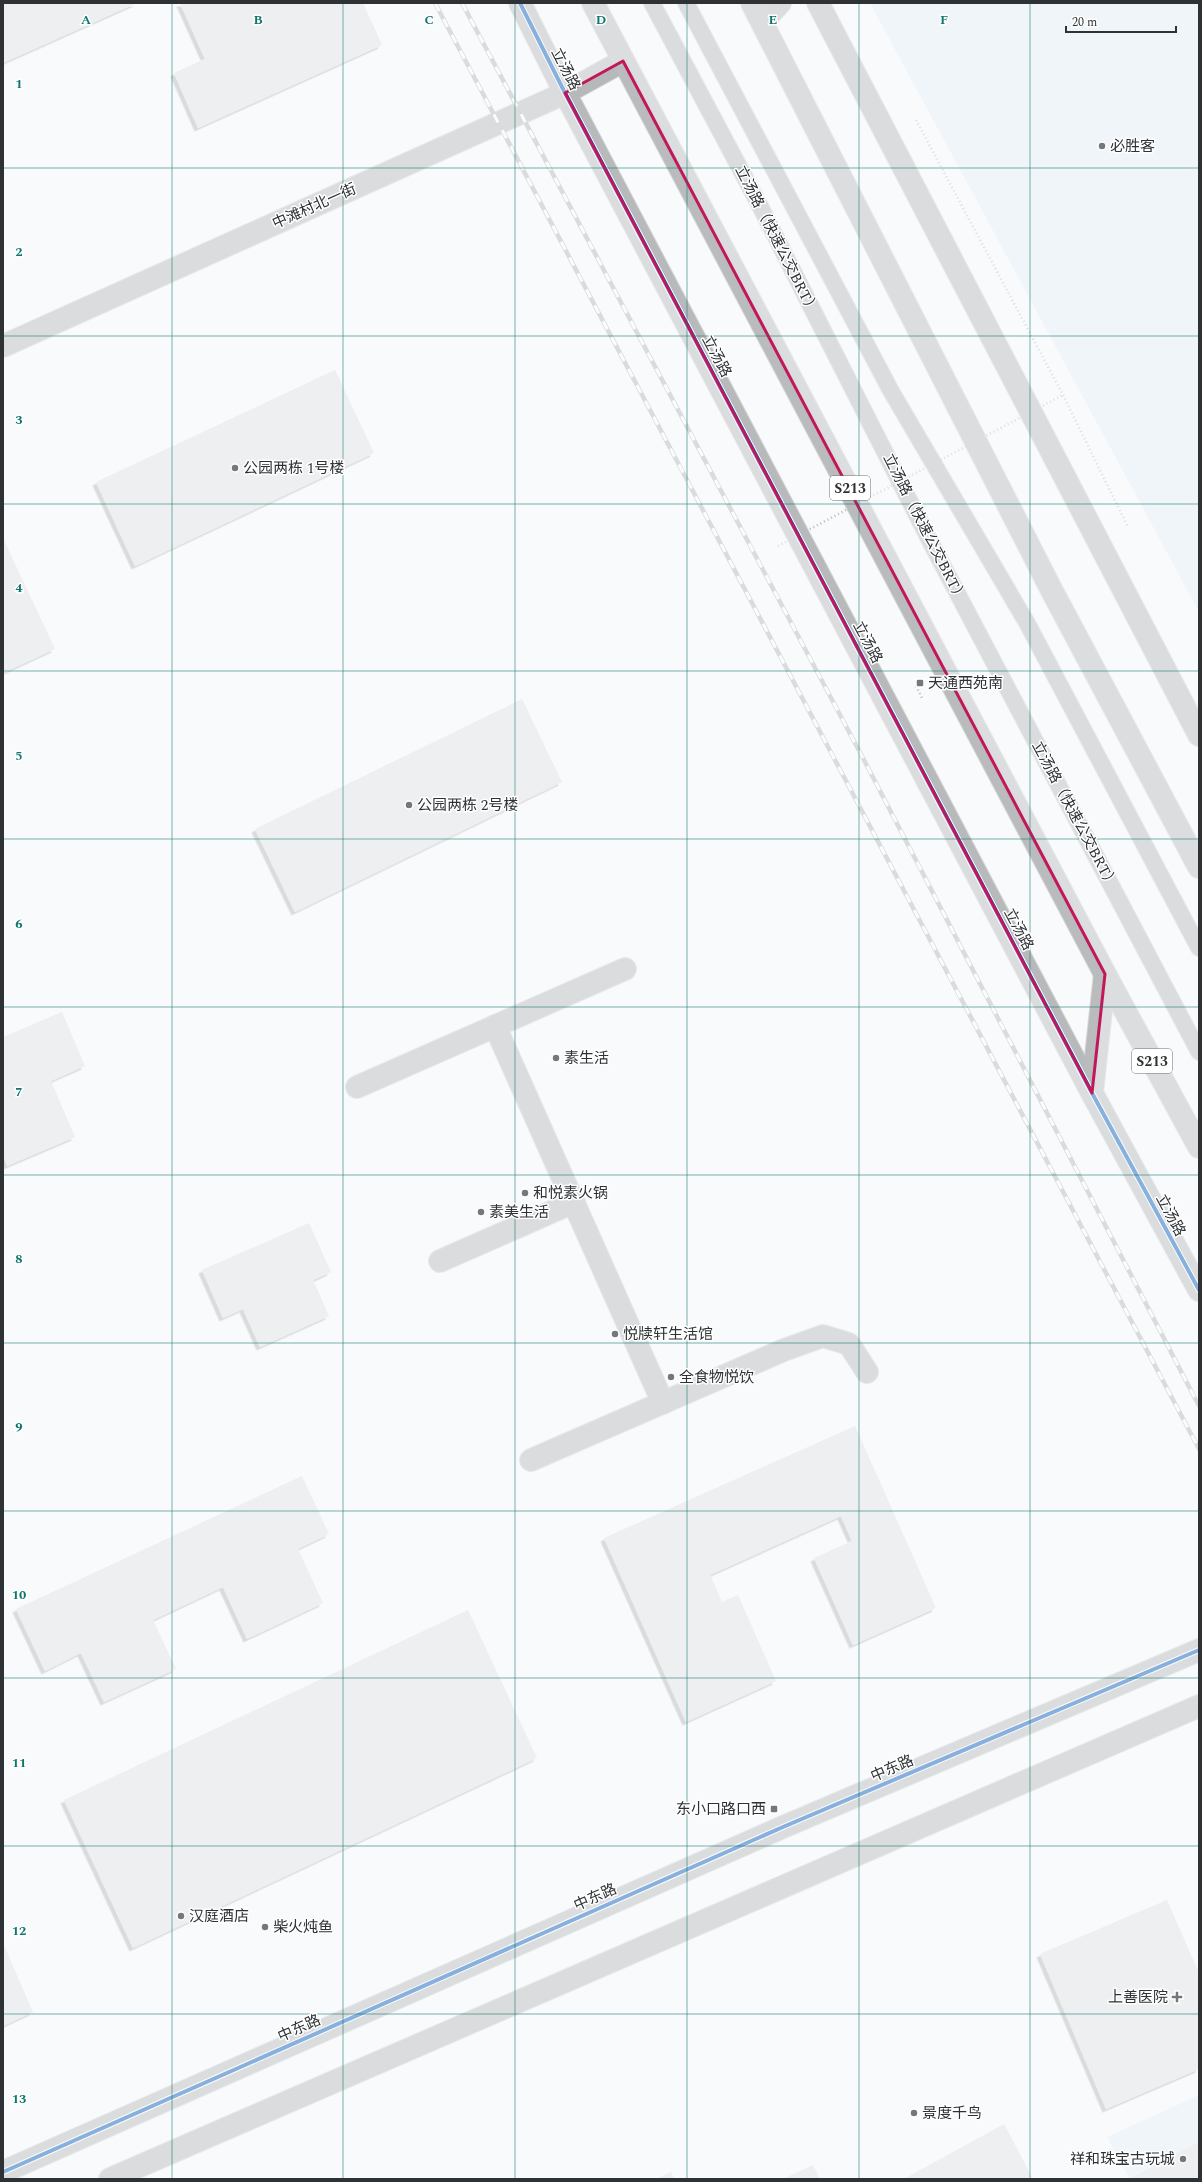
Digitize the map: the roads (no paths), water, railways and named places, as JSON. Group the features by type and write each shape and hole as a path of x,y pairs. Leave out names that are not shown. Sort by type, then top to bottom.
{"main road":[{"name":"S213","path":"593,3 1105,974 1199,1148"},
{"path":"757,12 1051,589 1199,867"},
{"path":"1092,1092 1105,974"}],"street":[{"name":"立汤路","path":"520,3 565,93 1092,1092 1199,1290"},
{"path":"757,12 780,3"},
{"path":"818,3 1199,735"},
{"name":"中滩村北一街","path":"3,346 565,93 623,61"},
{"path":"357,1086 625,969"},
{"path":"495,1026 663,1403"},
{"path":"440,1261 574,1202"},
{"path":"531,1460 784,1350 823,1336 849,1344 867,1372"},
{"name":"中东路","path":"3,2172 783,1827 1199,1650"},
{"path":"110,2179 1199,1706"}],"lane":[{"name":"立汤路（快速公交BRT）","path":"652,3 760,206 932,545 1199,1052"},
{"name":"立汤路（快速公交BRT）","path":"686,3 891,391 1027,623 1199,948"}],"railway":[{"path":"435,3 1199,1449"},
{"path":"462,3 864,760 1199,1406"}],"place":[{"name":"必胜客","path":"1102,146"},
{"name":"公园两栋 1号楼","path":"235,468"},
{"name":"天通西苑南","path":"920,683"},
{"name":"公园两栋 2号楼","path":"409,805"},
{"name":"素生活","path":"556,1058"},
{"name":"和悦素火锅","path":"525,1193"},
{"name":"素美生活","path":"481,1212"},
{"name":"悦牍轩生活馆","path":"615,1334"},
{"name":"全食物悦饮","path":"671,1377"},
{"name":"东小口路口西","path":"774,1809"},
{"name":"汉庭酒店","path":"181,1916"},
{"name":"柴火炖鱼","path":"265,1927"},
{"name":"上善医院","path":"1177,1997"},
{"name":"景度千鸟","path":"914,2113"},
{"name":"祥和珠宝古玩城","path":"1183,2159"}]}
